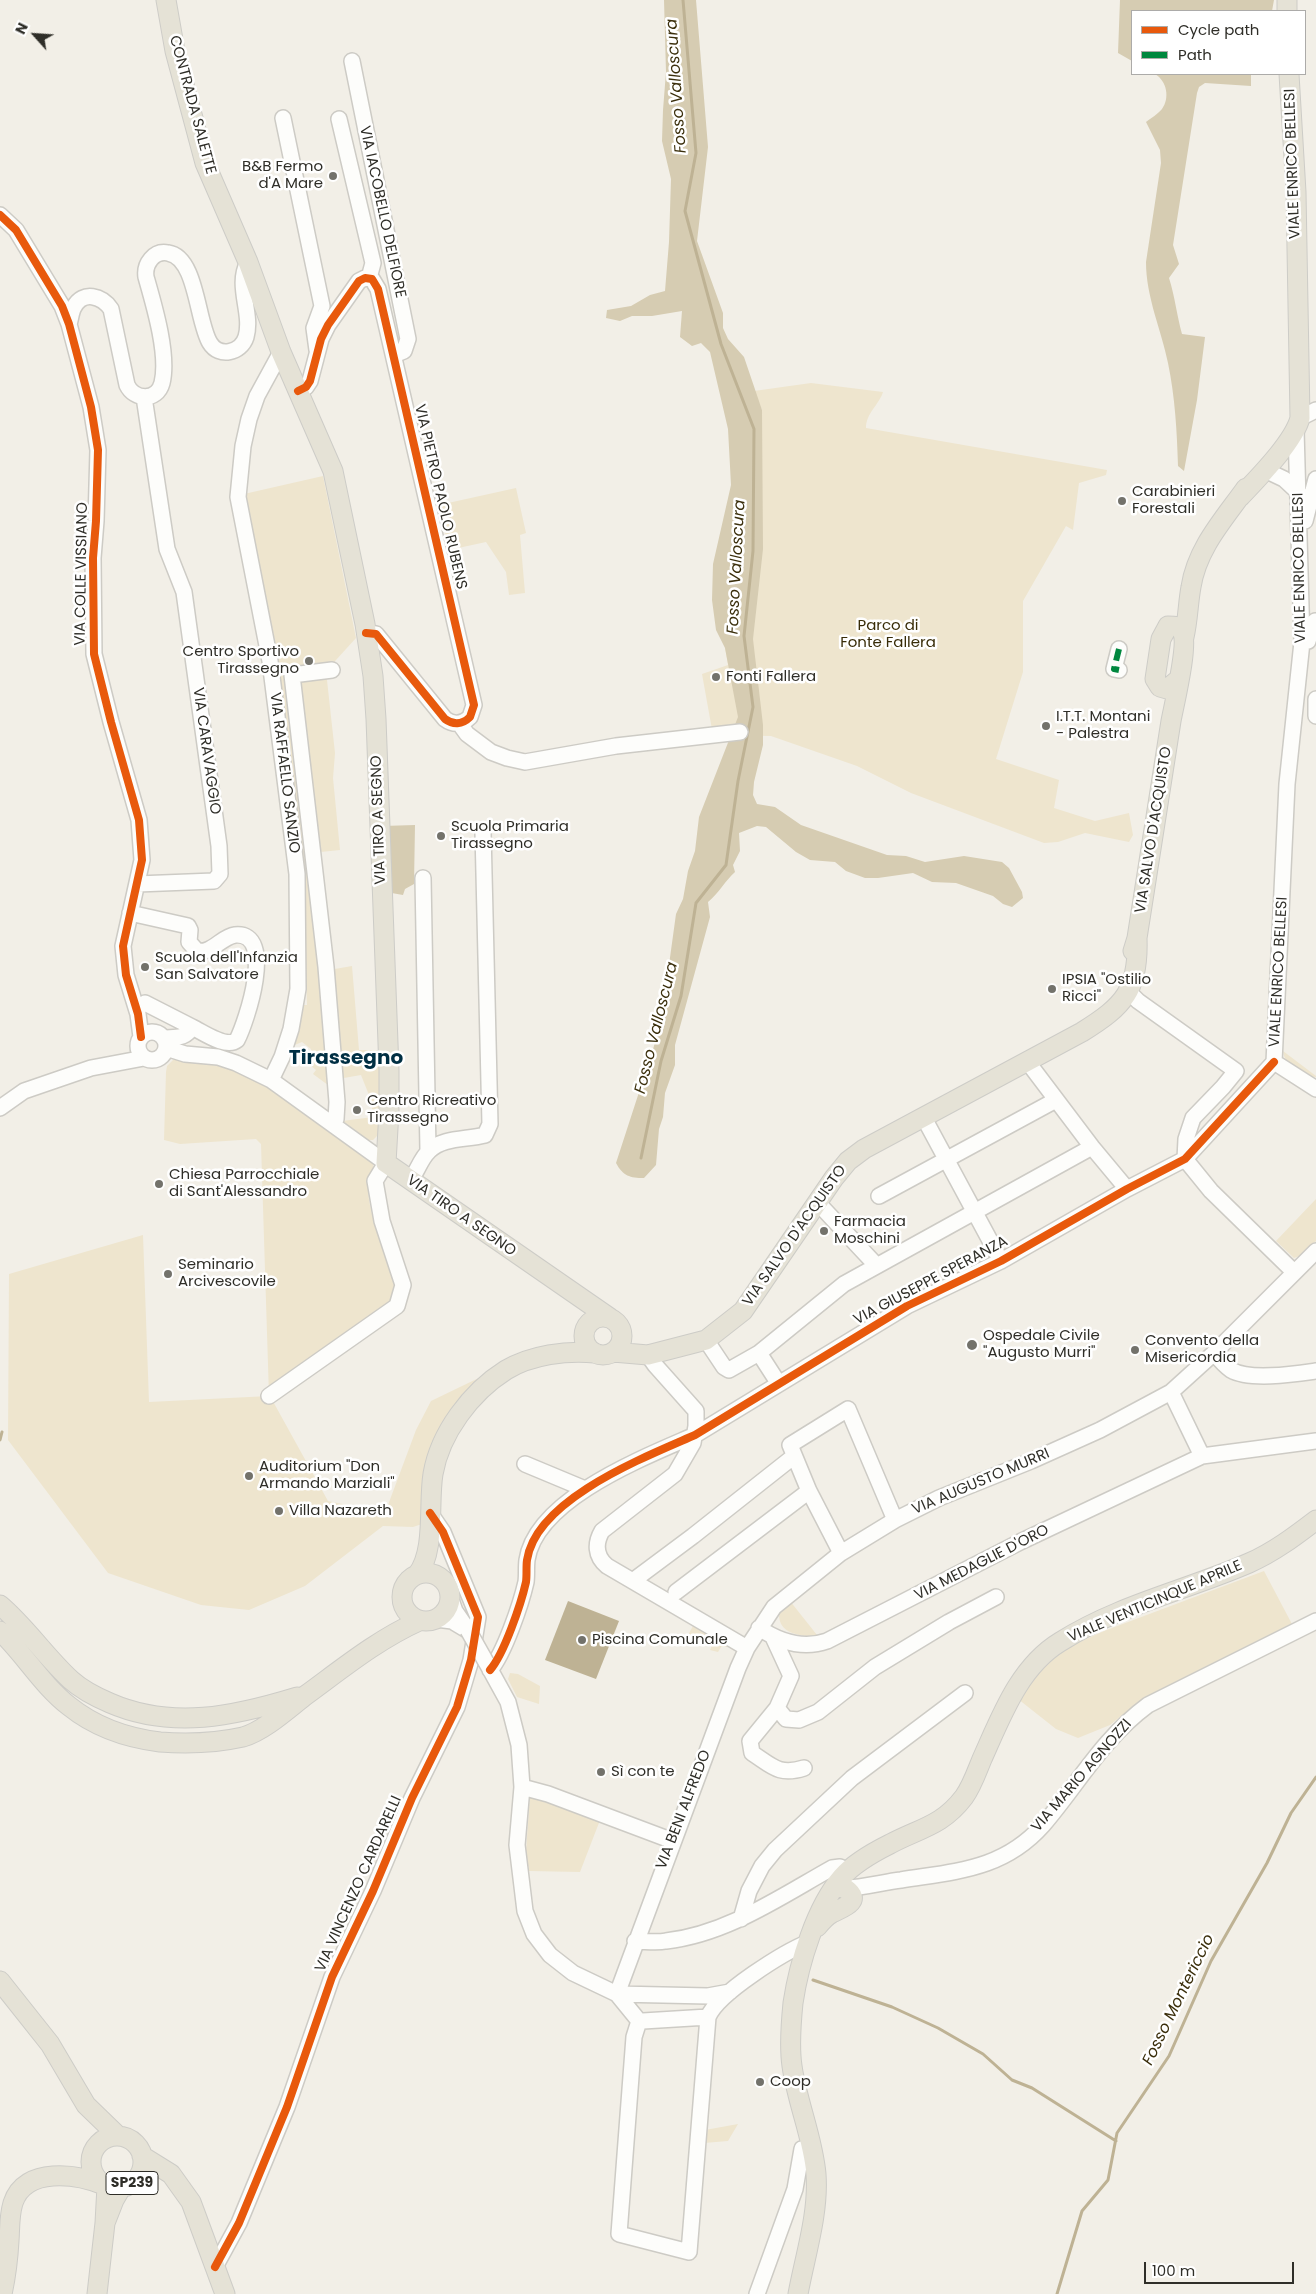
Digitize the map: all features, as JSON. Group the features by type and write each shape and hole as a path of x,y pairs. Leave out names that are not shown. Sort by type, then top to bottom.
{"main road":[{"name":"CONTRADA SALETTE","path":"166,0 176,51 205,164 248,262"},
{"name":"VIALE ENRICO BELLESI","path":"1289,75 1296,192 1299,425"},
{"name":"VIA TIRO A SEGNO","path":"248,262 281,352 333,471 373,676 389,1070 390,1111 386,1163 610,1318"},
{"name":"VIA SALVO D'ACQUISTO","path":"1240,497 1265,470 1299,425"},
{"name":"VIA SALVO D'ACQUISTO","path":"1171,721 1155,679 1161,639 1191,586 1204,550 1218,524 1260,470 1299,425"},
{"name":"VIA SALVO D'ACQUISTO","path":"667,1350 706,1340 743,1311 848,1160 864,1148 1028,1062 1100,1016 1123,982 1137,938 1179,679 1191,586"},
{"path":"1168,626 1179,628 1184,637"},
{"path":"1155,679 1160,687 1168,689 1179,679"},
{"name":"VIA SALVO D'ACQUISTO","path":"1054,1046 1107,1017 1118,1007 1134,978 1138,958 1137,938"},
{"path":"580,1297 590,1313 586,1329 586,1345 667,1350"},
{"path":"567,1352 596,1318 610,1318 618,1324 610,1347"},
{"path":"428,1620 408,1613 402,1600 405,1586 417,1575 424,1564 428,1549 433,1475 438,1452 466,1406 484,1387 507,1370 531,1360 567,1352 610,1347 648,1355 667,1350"},
{"name":"VIALE VENTICINQUE APRILE","path":"811,1936 830,1914 843,1889 874,1852 943,1819 967,1793 1004,1710 1022,1679 1040,1658 1058,1642 1093,1624 1251,1562 1284,1544 1316,1520"},
{"path":"428,1549 438,1577"},
{"path":"0,1631 31,1667 69,1706 90,1721 116,1732 143,1740 181,1744 244,1736 273,1720 387,1636 428,1620 446,1610 450,1597 444,1582 431,1574 417,1575"},
{"path":"0,1605 16,1619 34,1643 72,1682 94,1696 120,1708 147,1716 185,1720 220,1716 249,1712 307,1694"},
{"path":"387,1636 400,1619 404,1607"},
{"path":"798,2294 815,2206 816,2174 792,2065 791,2031 794,2002 811,1936"},
{"path":"0,1981 50,2044 86,2105 118,2136"},
{"path":"86,2105 93,2151"},
{"name":"SP239","path":"62,2174 93,2151 102,2141 118,2136 133,2142 142,2156 171,2174 191,2202 225,2294"},
{"name":"SP239","path":"93,2151 92,2172 117,2185"},
{"name":"SP239","path":"117,2185 141,2173 142,2156"},
{"name":"SP239","path":"2,2294 6,2276 10,2217 14,2201 24,2188 37,2180 62,2174 75,2175 117,2185 164,2179 179,2184"},
{"path":"97,2294 105,2224 117,2185"}],"street":[{"name":"VIA IACOBELLO DELFIORE","path":"352,61 408,339 404,351 394,355"},
{"path":"283,118 322,306 314,328 318,352"},
{"path":"298,391 306,387 310,381 328,325 347,295 359,281 369,278 373,263 339,119"},
{"name":"VIA COLLE VISSIANO","path":"0,215 16,230 51,287 69,324 91,408 98,450 93,558 94,654 139,820 142,860 124,946 124,963 128,988 141,1008 157,1042 138,1048 144,1058"},
{"path":"69,324 74,306 83,298 97,297 107,304 111,310 127,385 133,394 144,397 157,391 162,379 162,353 145,273 150,260 164,252 174,254 180,260 193,286 210,343 216,349 228,352 241,346 247,334 243,274 248,262"},
{"name":"VIA PIETRO PAOLO RUBENS","path":"369,278 375,281 378,286 474,705 470,717 459,723"},
{"name":"VIA RAFFAELLO SANZIO","path":"271,1080 282,1057 291,1030 298,988 297,874 270,661 238,497 242,446 249,419 257,396 281,352"},
{"name":"VIA CARAVAGGIO","path":"137,884 214,881 220,874 219,846 184,592 167,549 144,397"},
{"name":"VIALE ENRICO BELLESI","path":"1274,1062 1287,784 1302,642 1299,425"},
{"path":"1265,470 1284,479 1299,493"},
{"path":"1300,531 1316,479"},
{"path":"1302,642 1308,641 1315,621"},
{"path":"366,633 376,634 444,719 453,723 459,723 467,734 492,752 507,758 525,762 616,746 740,732"},
{"path":"1119,649 1114,669 1119,670"},
{"path":"332,670 292,676 326,967 337,1102 336,1119 333,1124"},
{"path":"1316,699 1316,716"},
{"path":"410,1181 428,1151 443,1141 484,1135 490,1124 483,832"},
{"path":"423,878 428,1151"},
{"path":"130,913 188,926 190,930 189,942 197,951 206,950 227,938 238,935 246,937 254,946 257,964 256,982 237,1040 234,1043 226,1043 192,1027 141,1008"},
{"path":"1128,991 1138,1001 1236,1071 1193,1118 1186,1140 1185,1159 1211,1191 1294,1272"},
{"path":"157,1042 183,1037 188,1034 192,1027"},
{"path":"157,1042 185,1054 218,1057 236,1063 271,1080 386,1163 375,1181 382,1221 403,1285 397,1306 269,1396"},
{"path":"0,1108 24,1091 91,1068 144,1058 153,1060 157,1042"},
{"path":"1028,1062 1092,1147 1127,1189"},
{"path":"1185,1159 1274,1062 1316,1088"},
{"path":"879,1196 1056,1100"},
{"path":"924,1118 948,1158 1001,1261"},
{"path":"706,1340 724,1367 729,1370 759,1353 844,1284 1092,1147"},
{"name":"VIA GIUSEPPE SPERANZA","path":"482,1664 501,1652 522,1595 526,1580 527,1559 534,1539 548,1519 566,1502 585,1489 695,1435 907,1306 1001,1261 1127,1189 1185,1159"},
{"path":"817,1202 876,1265"},
{"name":"VIA AUGUSTO MURRI","path":"759,1628 774,1607 841,1553 895,1520 939,1498 1031,1461 1100,1430 1171,1392 1214,1354 1294,1272 1315,1254"},
{"path":"759,1353 779,1384"},
{"path":"1214,1354 1231,1370 1242,1374 1257,1376 1316,1372"},
{"path":"648,1355 655,1366 696,1411 708,1417 722,1418"},
{"path":"1171,1392 1202,1456"},
{"path":"634,1580 694,1536 791,1451 848,1409 895,1520"},
{"path":"696,1411 695,1435 689,1453 675,1474 602,1531 598,1539 597,1548 602,1562 747,1648"},
{"name":"VIA MEDAGLIE D'ORO","path":"759,1628 772,1637 799,1644 814,1645 828,1641 1020,1542 1202,1456 1316,1441"},
{"path":"791,1451 841,1553"},
{"path":"525,1464 585,1489"},
{"path":"676,1592 809,1491"},
{"name":"VIA VINCENZO CARDARELLI","path":"214,2266 239,2224 287,2107 332,1977 373,1891 412,1798 457,1707 482,1664 477,1613 443,1532 430,1513"},
{"path":"450,1597 455,1612 468,1630 482,1664 508,1702 519,1745 522,1787 517,1845 525,1911 534,1934 550,1955 573,1973 616,1994 709,2008"},
{"path":"777,1708 786,1719 799,1720 818,1712 875,1667 949,1622 996,1597"},
{"path":"428,1620 452,1622 468,1630"},
{"name":"VIA MARIO AGNOZZI","path":"636,1941 665,1942 714,1931 741,1919 832,1868 840,1867 843,1889 989,1864 1014,1850 1042,1826 1101,1748 1126,1722 1148,1705 1316,1621"},
{"name":"VIA BENI ALFREDO","path":"616,1994 747,1648 759,1628"},
{"path":"772,1637 791,1676 777,1708 750,1741 752,1753 779,1771 790,1773 804,1768"},
{"path":"741,1919 749,1892 762,1866 775,1850 852,1778 965,1693"},
{"path":"522,1787 548,1794 673,1841"},
{"path":"639,2021 709,2008 811,1936"},
{"path":"616,1994 639,2021"},
{"path":"639,2021 634,2037 620,2234 689,2252 709,2008"},
{"path":"757,2294 796,2189 802,2150 811,2148"}],"green space":[{"name":"Parco di Fonte Fallera","path":"811,383 883,392 870,413 866,428 1107,470 1106,475 1079,483 1073,530 1066,526 1023,601 1023,672 996,759 1059,780 1054,808 1095,821 1129,813 1133,835 1129,842 1085,833 1058,842 1044,843 911,793 857,766 771,736 713,735 702,674 728,665 725,648 762,410 754,391"},
{"name":"Centro Sportivo Tirassegno","path":"323,476 356,638 326,671 335,753 333,778 340,850 311,853 332,1088 313,1074 316,1070 310,1065 311,1049 302,1042 292,1046 301,1005 307,1005 303,894 270,661 281,659 277,651 244,494"},
{"path":"516,488 526,533 520,535 525,593 509,595 506,572 486,542 449,550 439,505"},
{"path":"352,966 359,1050 380,1050 381,1132 373,1140 368,1140 342,1121 373,1117 371,1100 361,1075 338,1079 329,970"},
{"path":"1283,1051 1316,1077 1305,1075 1295,1069 1287,1061"},
{"path":"174,1059 216,1061 268,1085 373,1163 374,1171 369,1181 368,1194 376,1227 393,1275 397,1306 270,1396 328,1501 385,1513 416,1430 431,1401 489,1373 465,1397 425,1523 413,1527 383,1526 305,1586 249,1610 201,1605 108,1573 8,1440 9,1274 143,1235 149,1402 269,1396 261,1144 256,1139 180,1144 164,1140 166,1072 167,1066"},
{"path":"1316,1199 1316,1241 1302,1255 1294,1258 1276,1241"},
{"path":"1264,1571 1293,1626 1153,1695 1131,1708 1110,1725 1078,1738 1056,1729 1018,1699 1030,1679 1062,1650 1104,1631"},
{"path":"790,1601 817,1635 814,1637 796,1634 782,1626 779,1614"},
{"path":"693,1626 698,1627 728,1647 721,1647 718,1652 710,1650 713,1643 688,1635"},
{"path":"510,1673 518,1674 540,1686 539,1704 517,1697 508,1679"},
{"path":"530,1795 602,1815 580,1872 529,1871 526,1851"},
{"path":"738,2124 728,2141 704,2143 705,2130"}],"shaded area":[{"path":"664,0 696,0 708,147 697,241 723,313 723,328 728,339 744,357 762,410 763,549 753,639 763,725 763,745 754,782 753,795 757,804 775,807 801,825 887,855 906,856 925,862 964,856 1002,862 1009,868 1022,892 1023,898 1012,907 1003,904 993,896 956,883 932,882 913,873 865,878 846,871 835,862 810,860 796,852 766,827 757,826 739,833 740,851 733,865 735,872 708,902 710,917 675,1045 675,1065 665,1093 656,1165 644,1178 627,1175 621,1171 616,1163 654,1046 664,1001 676,914 683,899 688,871 695,851 699,817 738,717 725,648 716,630 712,600 713,564 731,485 728,429 710,352 701,343 692,346 680,337 682,311 652,316 632,316 620,321 606,318 607,310 631,306 650,295 665,291 671,179 662,141 666,72"},
{"path":"1120,0 1274,0 1272,10 1131,10 1131,60 1118,53"},
{"path":"1156,75 1251,75 1251,86 1205,83 1199,87 1197,93 1173,245 1179,264 1169,278 1182,334 1205,337 1197,400 1184,471 1178,466 1175,414 1170,376 1148,288 1146,262 1161,163 1160,150 1146,122 1162,109 1166,100 1165,85"},
{"path":"415,825 414,884 405,889 403,895 386,892 383,826"},
{"name":"Piscina Comunale","path":"568,1601 619,1621 596,1679 545,1660"}],"waterway":[{"name":"Fosso Valloscura","path":"641,1158 661,1061 681,996 696,903 726,865 738,781 753,707 744,636 753,551 754,429 721,344 685,211 696,153 683,0"},
{"path":"0,1440 2,1432"},
{"name":"Fosso Montericcio","path":"1057,2294 1082,2211 1108,2180 1117,2133 1169,2056 1211,1961 1267,1863 1291,1813 1316,1777"},
{"path":"813,1980 892,2007 938,2028 983,2054 1012,2080 1032,2088 1116,2141"}],"marked path":[{"path":"1119,649 1114,669 1119,670"}],"cycle path":[{"path":"0,215 16,230 62,306 69,324 91,407 98,450 93,558 94,654 139,820 142,860 123,946 126,975 138,1014 141,1037"},
{"path":"298,391 306,387 310,381 321,339 328,325 359,281 365,278 372,279 378,289 474,705 470,717 464,722 458,723 445,719 376,634 366,633"},
{"path":"490,1670 501,1653 516,1615 526,1582 527,1560 535,1538 550,1518 571,1499 622,1468 695,1435 907,1306 1001,1261 1127,1189 1185,1159 1274,1062"},
{"path":"215,2267 239,2223 287,2107 332,1977 373,1891 412,1798 457,1707 471,1660 478,1617 443,1532 430,1513"}],"place":[{"name":"B&B Fermo d'A Mare","path":"333,176"},
{"name":"Carabinieri Forestali","path":"1122,501"},
{"name":"Centro Sportivo Tirassegno","path":"309,661"},
{"name":"Fonti Fallera","path":"716,677"},
{"name":"I.T.T. Montani - Palestra","path":"1046,726"},
{"name":"Scuola Primaria Tirassegno","path":"441,836"},
{"name":"Scuola dell'Infanzia San Salvatore","path":"145,967"},
{"name":"IPSIA \"Ostilio Ricci\"","path":"1052,989"},
{"name":"Centro Ricreativo Tirassegno","path":"357,1110"},
{"name":"Chiesa Parrocchiale di Sant'Alessandro","path":"159,1184"},
{"name":"Farmacia Moschini","path":"824,1231"},
{"name":"Seminario Arcivescovile","path":"168,1274"},
{"name":"Ospedale Civile \"Augusto Murri\"","path":"972,1345"},
{"name":"Convento della Misericordia","path":"1135,1350"},
{"name":"Auditorium \"Don Armando Marziali\"","path":"249,1476"},
{"name":"Villa Nazareth","path":"279,1511"},
{"name":"Piscina Comunale","path":"582,1640"},
{"name":"Sì con te","path":"601,1772"},
{"name":"Coop","path":"760,2082"}],"district":[{"name":"Tirassegno","path":"346,1059"}]}
